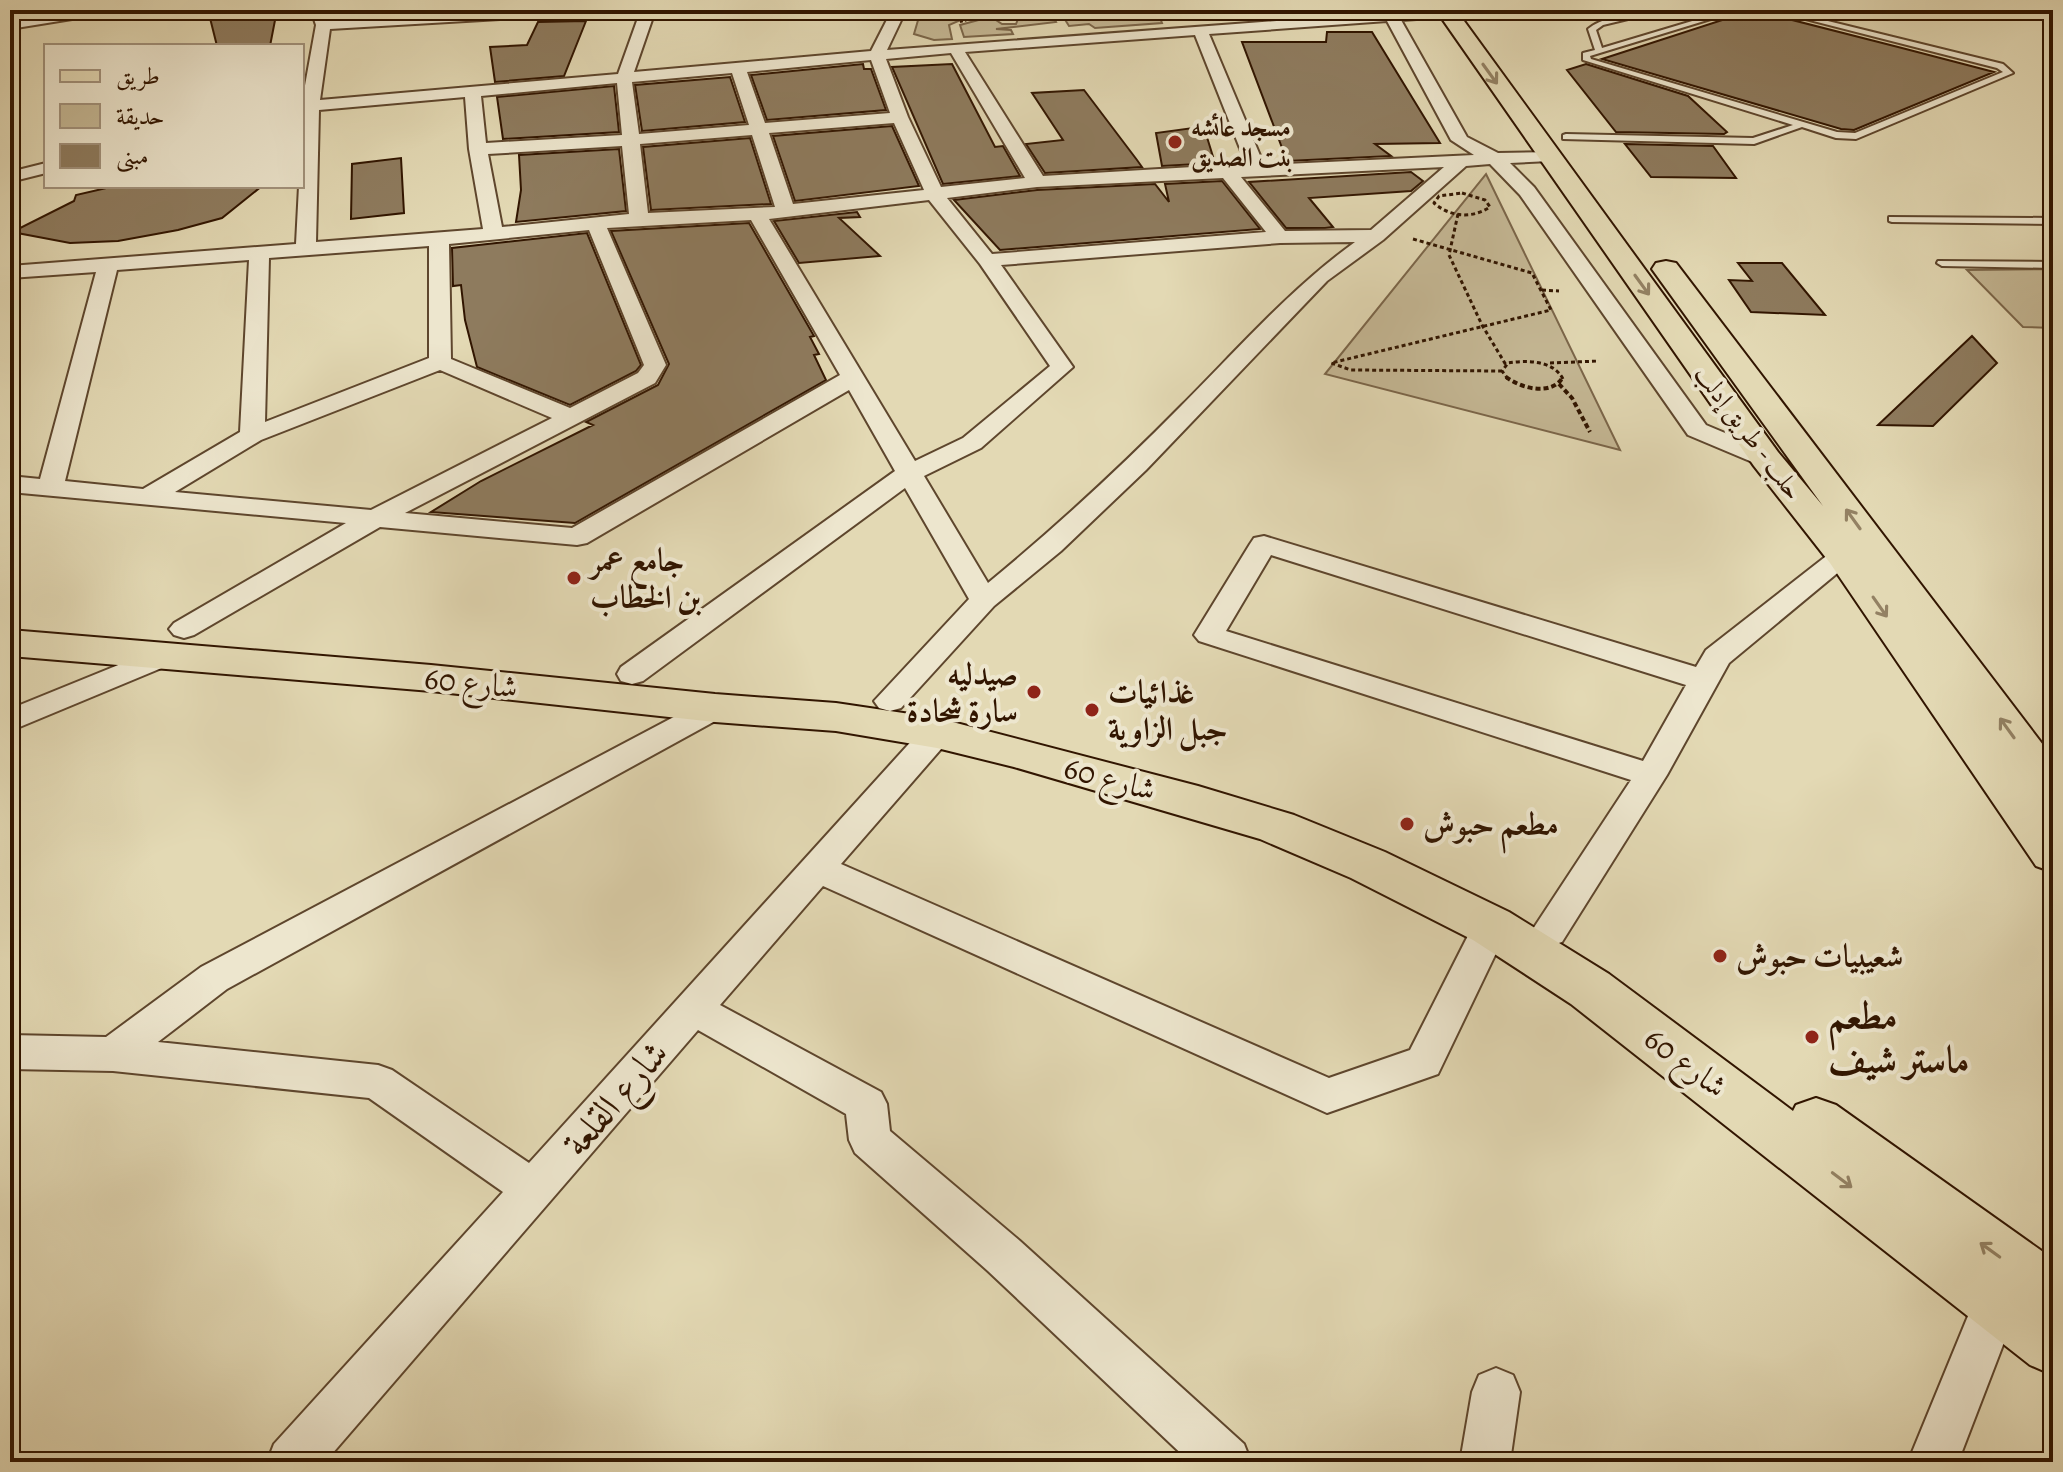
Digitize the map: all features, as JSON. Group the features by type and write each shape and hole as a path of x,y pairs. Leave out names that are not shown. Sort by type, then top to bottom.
{"main road":[{"name":"حلب - طريق إدلب","path":"1458,11 1558,146 1782,422 2053,791"},
{"name":"حلب - طريق إدلب","path":"1558,146 1766,459 1844,556 2053,854"},
{"name":"شارع 60","path":"10,616 431,678 715,708 836,717 937,733 1198,802 1277,827 1368,865 1491,926 1590,989 2053,1343"},
{"name":"شارع 60","path":"10,643 174,642 632,674 843,693 979,719 1206,776 1349,828 1489,894 1654,1004 2053,1296"}],"street":[{"path":"10,25 103,10"},
{"path":"632,674 908,474 972,443 1062,367 987,260 936,196 900,117 877,55 899,10"},
{"path":"307,106 1389,12 1458,11"},
{"path":"306,248 307,106 320,18 648,12 624,78 639,219"},
{"path":"1389,12 1460,140 1495,159 1527,191 1697,430 1766,459"},
{"path":"1200,29 1257,169"},
{"path":"955,48 1037,182"},
{"path":"738,67 786,211"},
{"path":"472,91 478,149 494,234"},
{"path":"478,149 631,140 900,117"},
{"path":"10,272 439,239 639,219 757,214 936,196 1037,182 1226,170 1495,159 1558,146"},
{"path":"890,701 984,600 1051,545 1137,465 1320,277 1376,236 1461,161"},
{"path":"10,177 44,168"},
{"path":"1226,170 1280,237"},
{"path":"757,214 851,379 984,600"},
{"path":"10,721 174,642 375,518 647,378 655,365 596,224"},
{"path":"987,260 1280,237 1376,236"},
{"path":"439,239 440,362"},
{"path":"252,435 259,251"},
{"path":"51,487 108,264"},
{"path":"149,496 252,435 440,362 571,417"},
{"path":"10,484 577,537 851,379"},
{"path":"1651,775 1209,635 1264,544 1704,680"},
{"path":"1549,932 1651,775 1717,657 1844,556"},
{"path":"113,1054 214,978 715,708"},
{"name":"شارع القلعة","path":"292,1462 937,733"},
{"path":"819,869 1327,1096 1424,1062 1491,926"},
{"path":"694,1009 866,1104 870,1140 1004,1256 1226,1462"},
{"path":"10,1052 113,1054 378,1082 534,1190"},
{"path":"1933,1462 1998,1298"},
{"path":"1485,1462 1496,1392"}],"lane":[{"path":"1599,52 1592,29 1596,25 1631,18 1736,10 1599,52 1586,55 1587,60 1836,135 1856,136 2009,73 2000,66 1774,10"},
{"path":"1558,146 1754,141 1801,125"},
{"path":"1892,219 2053,221"},
{"path":"1942,263 2053,265"}],"path":[{"path":"974,10 974,14 988,17 1012,10"},
{"path":"1462,193 1485,200 1490,207 1476,214 1458,214 1441,210 1436,206 1435,199 1445,194 1462,193"},
{"path":"1458,214 1449,255 1482,325 1506,365"},
{"path":"1410,238 1532,273 1551,310 1331,363 1351,370 1502,371"},
{"path":"1541,290 1559,291"},
{"path":"1502,371 1506,365 1525,360 1545,363 1599,361"},
{"path":"1502,371 1508,380 1524,387 1544,389 1559,384 1563,376 1545,363"},
{"path":"1559,384 1572,398 1590,432"}],"green space":[{"path":"921,10 970,10 972,15 949,25 952,39 934,40 914,34"},
{"path":"1022,10 1049,10 1056,22 996,29 1011,30 1013,34 964,37 960,25 986,18 1002,18 996,20 1002,24 1016,24 1018,19 1005,17"},
{"path":"1059,10 1157,10 1162,23 1095,28 1089,24 1069,26"},
{"path":"1486,174 1620,450 1325,374"},
{"path":"2053,269 2053,328 2023,327 1967,270"}],"building":[{"path":"208,10 277,10 270,44 216,44"},
{"path":"1753,10 1994,72 1854,130 1841,129 1602,59"},
{"path":"586,21 564,76 495,82 490,47 527,45 538,22"},
{"path":"1327,32 1372,32 1440,143 1375,144 1391,156 1287,161 1242,42 1326,42"},
{"path":"863,64 864,69 871,69 886,110 767,120 751,75"},
{"path":"952,64 995,147 1003,146 1020,176 943,184 892,67"},
{"path":"1586,64 1688,96 1727,132 1616,132 1567,70"},
{"path":"730,77 745,122 642,131 635,85"},
{"path":"614,86 619,132 503,139 497,97"},
{"path":"1084,90 1142,167 1045,173 1026,144 1063,140 1032,93"},
{"path":"892,126 919,186 795,201 773,136"},
{"name":"مسجد عائشه بنت الصديق","path":"1200,127 1201,133 1206,134 1215,163 1162,166 1156,133"},
{"path":"750,138 771,204 651,210 643,147"},
{"path":"1625,144 1713,146 1736,178 1651,177"},
{"path":"619,149 626,211 516,222 521,190 519,155"},
{"path":"401,158 404,213 351,219 352,164"},
{"path":"1411,172 1423,181 1411,191 1309,198 1333,227 1325,228 1286,228 1249,182"},
{"path":"1222,181 1260,229 1000,250 954,200 1037,190 1155,184 1169,202 1165,184"},
{"path":"106,188 260,188 222,218 118,241 70,243 12,232 74,201 76,195"},
{"path":"857,212 860,217 839,218 880,256 799,263 774,221"},
{"path":"749,223 814,336 810,337 819,354 814,355 826,380 575,523 431,512 481,481 593,425 586,422 658,385 669,364 611,231"},
{"path":"587,233 641,365 636,371 570,405 477,367 465,320 461,285 453,286 452,248"},
{"path":"1738,263 1782,263 1825,315 1751,312 1729,280 1752,281"},
{"path":"1972,336 1997,363 1933,426 1878,425"}],"place":[{"name":"مسجد عائشه بنت الصديق","path":"1175,142"},
{"name":"جامع عمر بن الخطاب","path":"574,578"},
{"name":"صيدليه سارة شحادة","path":"1034,692"},
{"name":"غذائيات جبل الزاوية","path":"1092,710"},
{"name":"مطعم حبوش","path":"1407,824"},
{"name":"شعيبيات حبوش","path":"1720,956"},
{"name":"مطعم ماستر شيف","path":"1812,1037"}]}
